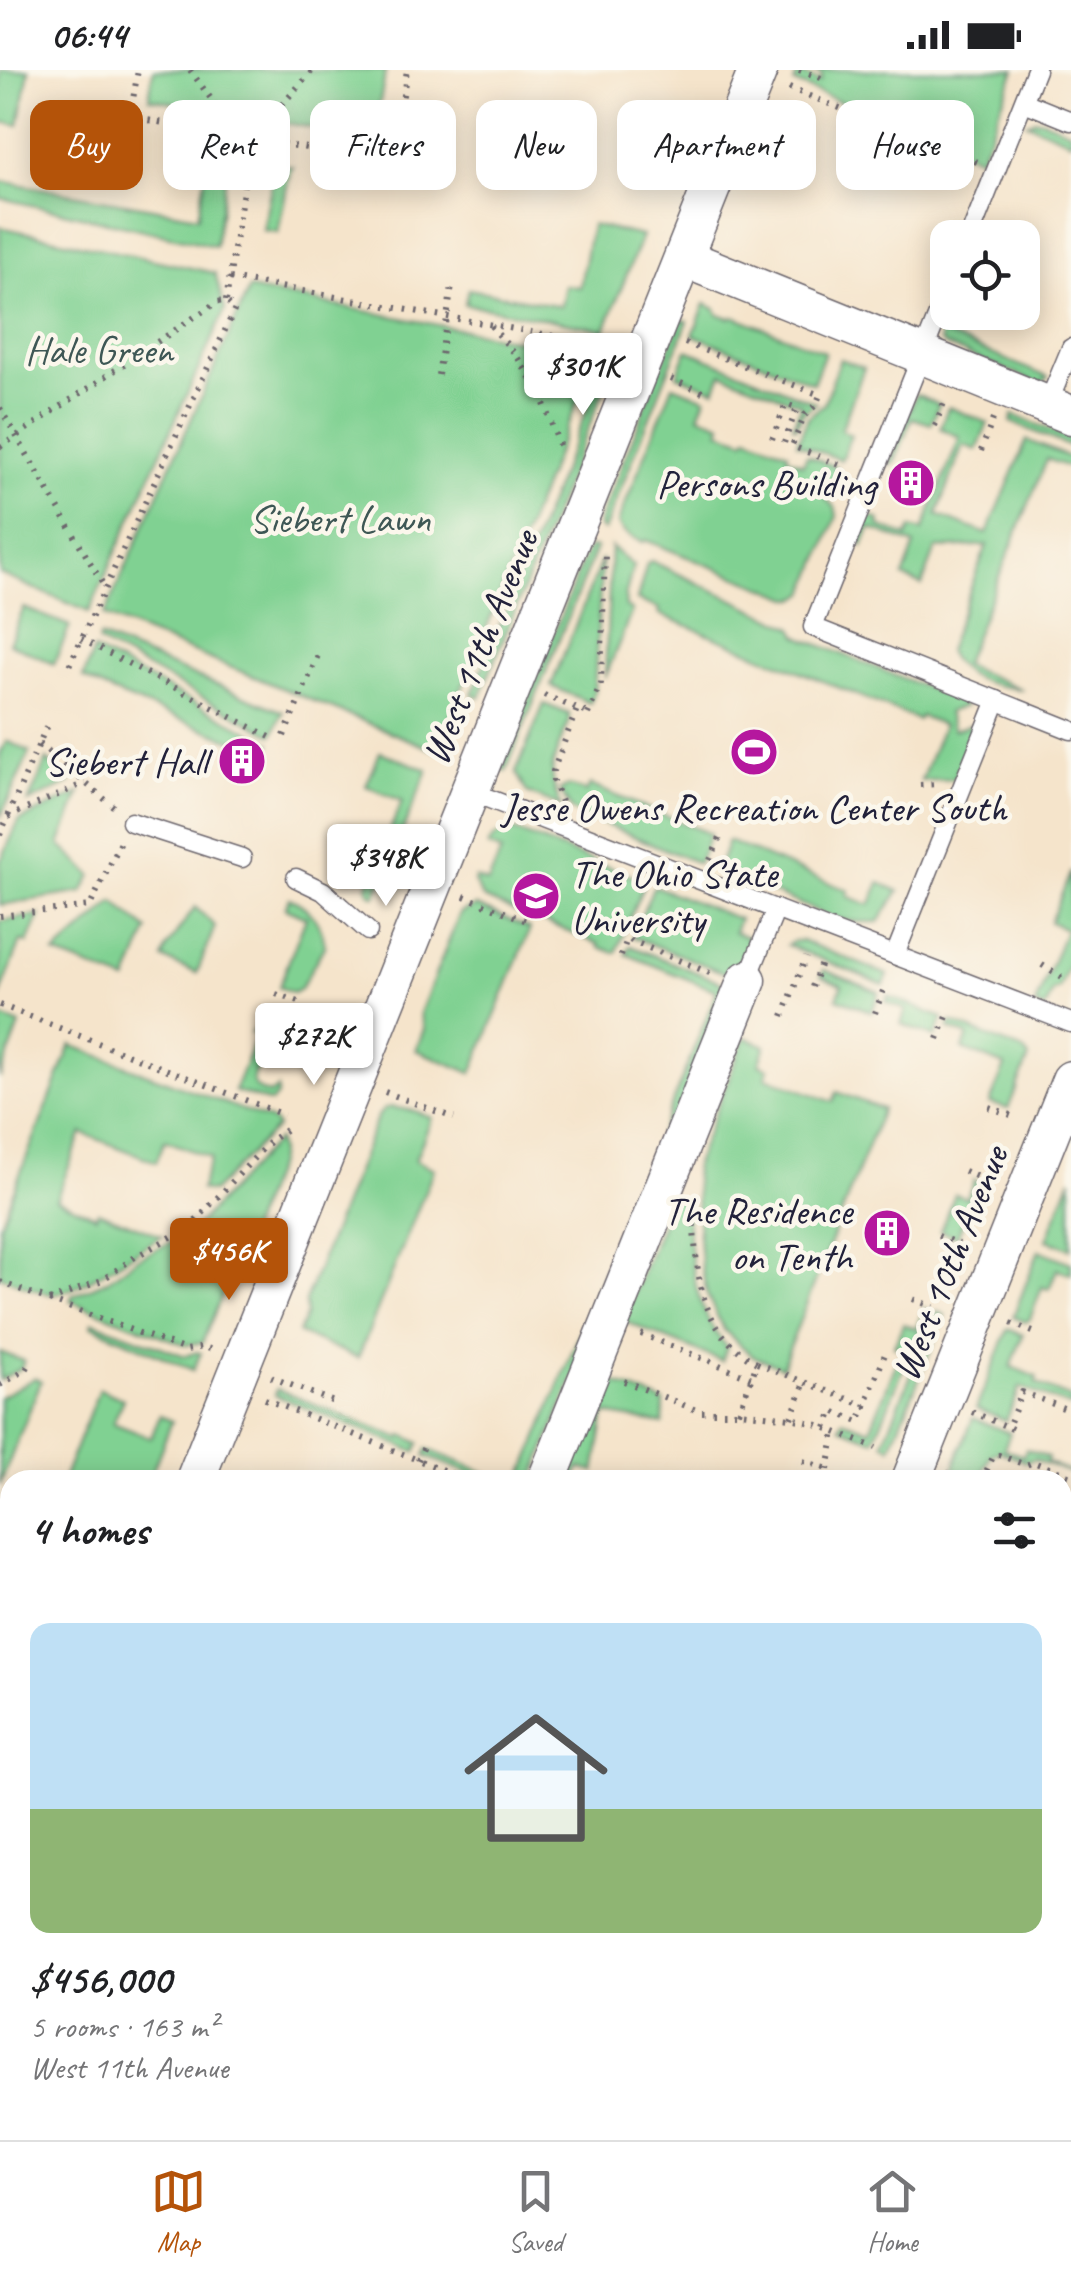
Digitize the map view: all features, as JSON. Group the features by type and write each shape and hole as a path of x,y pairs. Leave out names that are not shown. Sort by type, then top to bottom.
{"street":[{"name":"West 11th Avenue","path":"199,1470 684,258 773,79"},
{"path":"684,258 1059,410"},
{"path":"551,1470 746,984"},
{"name":"West 10th Avenue","path":"915,1470 1071,1080"}],"lane":[{"path":"976,220 1036,70"},
{"path":"1024,102 1071,121"},
{"path":"932,330 813,627 1071,730"},
{"path":"1059,410 1071,348"},
{"path":"895,955 997,700"},
{"path":"469,792 1071,1023"},
{"path":"131,822 242,858"},
{"path":"296,878 322,891 368,931"},
{"path":"746,984 776,909"}],"path":[{"path":"133,100 138,70"},
{"path":"190,70 212,100"},
{"path":"286,100 313,70"},
{"path":"290,146 392,163 407,70"},
{"path":"800,70 821,78"},
{"path":"773,79 996,169"},
{"path":"226,301 243,190"},
{"path":"230,278 604,346"},
{"path":"438,375 452,286"},
{"path":"0,447 217,302 226,301"},
{"path":"67,670 235,310 226,301"},
{"path":"490,325 516,355 542,398 561,450"},
{"path":"684,342 820,396 788,445"},
{"path":"669,379 707,394"},
{"path":"934,426 946,399"},
{"path":"788,445 797,408 786,404 771,438 788,445 840,465"},
{"path":"0,408 105,587"},
{"path":"980,451 994,418"},
{"path":"543,694 589,714 601,684 606,538"},
{"path":"81,639 272,738"},
{"path":"284,736 319,654"},
{"path":"565,809 553,772 577,709"},
{"path":"0,835 47,725"},
{"path":"0,916 90,906 131,822 39,744"},
{"path":"8,818 85,783"},
{"path":"463,895 532,923"},
{"path":"621,956 627,940 746,984"},
{"path":"783,1016 806,957"},
{"path":"812,988 821,963"},
{"path":"1042,965 1068,981"},
{"path":"875,1014 884,988"},
{"path":"276,994 299,1002"},
{"path":"0,1005 284,1114"},
{"path":"938,1039 948,1014"},
{"path":"385,1092 454,1118"},
{"path":"989,1106 1011,1115"},
{"path":"49,1301 102,1280 190,1226 269,1142 288,1129"},
{"path":"964,1172 985,1180"},
{"path":"692,1202 697,1272 706,1308 730,1344 757,1363 866,1406"},
{"path":"938,1236 959,1244"},
{"path":"0,1282 186,1350 204,1346 210,1350"},
{"path":"913,1299 933,1307"},
{"path":"1010,1323 1038,1334"},
{"path":"637,1332 752,1378"},
{"path":"826,1428 833,1411 859,1422 885,1354 880,1352"},
{"path":"739,1412 757,1363"},
{"path":"0,1385 30,1364"},
{"path":"271,1377 340,1404"},
{"path":"619,1379 701,1412 790,1418 876,1448"},
{"path":"790,1418 805,1382"},
{"path":"974,1414 1010,1428 1022,1392 1071,1411"},
{"path":"263,1398 443,1470"},
{"path":"802,1460 828,1470 835,1432"},
{"path":"418,1460 425,1444"},
{"path":"986,1470 994,1455 1055,1470"}],"green space":[{"path":"0,70 29,70 19,125 0,122"},
{"path":"153,70 386,70 380,100 310,100 310,127 290,124 290,100 149,98"},
{"path":"810,70 1015,70 980,158 974,156 974,100 836,100 794,83 798,73 820,82 822,75"},
{"path":"1035,119 1071,131 1071,141 1027,123"},
{"path":"0,181 30,186 30,190 51,190 198,216 203,190 224,190 215,246 0,198"},
{"path":"270,190 286,190 278,232 263,230"},
{"path":"591,225 642,236 605,330 465,304 468,289 561,306 565,285 580,287"},
{"name":"Hale Green","path":"0,227 215,273 225,310 89,612 0,574"},
{"name":"Siebert Lawn","path":"249,289 596,355 437,751 104,616"},
{"path":"705,304 718,314 734,316 825,352 813,383 693,335"},
{"path":"681,319 688,321 604,531 599,521"},
{"path":"941,333 1048,377 1039,383 944,345"},
{"path":"687,350 816,403 793,426 801,404 722,373 715,390 677,375"},
{"path":"840,359 864,368 841,430 851,435 841,460 797,443 808,417 824,404"},
{"path":"606,362 614,364 480,697 472,694"},
{"path":"673,385 706,398 699,415 722,424 720,431 745,440 748,436 788,452 787,457 803,464 807,455 838,468 826,499 835,507 837,516 806,593 798,598 643,542 619,526"},
{"path":"916,394 939,404 931,424 912,418 894,463 888,465"},
{"path":"948,407 988,423 977,450 963,445 937,515 987,534 1027,440 1071,458 1071,468 1047,459 963,665 1023,690 969,675 947,651 987,545 936,549 922,585 903,577 915,545 870,528 863,546 857,539 867,515 880,520 879,526 907,537 911,528 923,531 960,437 940,428"},
{"path":"1013,415 1071,438 1071,447 1011,422"},
{"path":"611,547 633,566 625,597 626,607 632,611 605,678"},
{"path":"596,548 506,771 500,769 587,550"},
{"path":"602,559 594,693 590,703 551,686"},
{"path":"651,561 794,628 807,640 960,701 965,706 948,712 953,730 971,725 972,735 954,779 921,781 943,725 921,716 918,720 659,614 660,609 637,600 647,563"},
{"path":"24,608 70,626 54,664 9,643"},
{"path":"100,637 283,712 273,735 98,642"},
{"path":"94,650 271,743 266,754 83,678"},
{"path":"544,704 569,714 570,720 552,772 561,807 527,793 516,772"},
{"path":"7,741 30,752 0,818 0,754"},
{"path":"380,752 428,770 375,896 367,887 402,801 366,786"},
{"path":"47,760 70,783 28,803"},
{"path":"590,785 710,834 698,863 572,811 560,790 569,786 586,792"},
{"path":"80,793 60,845 92,875 83,892 0,905 0,862 19,821"},
{"path":"515,831 645,881 616,953 483,898 475,878 488,883 501,852 488,846 496,836"},
{"path":"728,841 849,891 847,896 870,905 880,883 899,891 879,922 833,918 718,869"},
{"path":"1071,872 1071,959 1059,989 1053,991 1045,1009 1035,1005 1066,929 1050,922"},
{"path":"653,887 739,919 734,932 750,938 735,977 633,937"},
{"path":"289,898 313,916 325,945 300,989 293,993 279,987 306,917 285,908"},
{"path":"114,902 148,930 127,982 55,954"},
{"path":"476,906 530,929 472,1073 416,1050 424,1029 420,1013 460,913"},
{"path":"195,907 215,926 197,973 163,959"},
{"path":"40,915 28,943 21,941 0,996 0,921"},
{"path":"803,941 888,975 884,985 787,945"},
{"path":"630,946 731,986 653,1180 643,1176 717,991 626,954"},
{"path":"824,970 879,992 872,1012 837,998 842,985 821,976"},
{"path":"888,996 943,1018 935,1037 901,1024 906,1010 886,1002"},
{"path":"0,1017 20,1025 0,1078"},
{"path":"951,1022 1024,1051 1029,1058 1008,1109 990,1103 1005,1066 963,1049 968,1036 948,1028"},
{"path":"256,1028 267,1031 272,1040 253,1078 259,1090 270,1094 277,1089 271,1103 234,1091 257,1035 251,1032"},
{"path":"745,1037 766,1046 759,1064 769,1068 766,1077 833,1102 837,1092 882,1109 782,1367 755,1357 724,1330 707,1295 701,1265 694,1166"},
{"path":"71,1045 272,1121 277,1127 212,1192 200,1190 211,1158 165,1140 156,1162 82,1133 56,1199 162,1236 91,1280 52,1294 0,1276 0,1225"},
{"path":"391,1107 432,1118 415,1160 434,1169 358,1358 298,1333 306,1314 305,1301 378,1116"},
{"path":"277,1140 277,1164 202,1343 186,1345 70,1301 72,1296 108,1280 136,1259 194,1228"},
{"path":"1071,1178 1071,1249 1047,1240"},
{"path":"974,1180 979,1182 957,1237 940,1231 955,1194 967,1198"},
{"path":"638,1188 648,1191 537,1470 525,1470"},
{"path":"672,1197 686,1203 694,1279 706,1315 727,1347 722,1361 623,1321"},
{"path":"1039,1250 1071,1263 1071,1274 1057,1269 1049,1289 1042,1287 1030,1319 1025,1322 1013,1317"},
{"path":"924,1308 928,1310 874,1440 840,1427 843,1420 870,1430 902,1349 894,1346 903,1324 916,1329"},
{"path":"937,1312 945,1315 891,1447 883,1443"},
{"path":"93,1322 185,1356 201,1353 193,1370 92,1326"},
{"path":"1008,1329 1023,1335 1011,1367 1037,1377 1036,1384 1071,1398 1071,1407 1020,1387 1006,1421 976,1409"},
{"path":"0,1352 24,1361 21,1368 0,1380"},
{"path":"601,1377 664,1402 663,1424 605,1414 595,1470 563,1470"},
{"path":"35,1378 41,1381 6,1470 0,1470 0,1397"},
{"path":"99,1389 123,1399 113,1423 151,1438 160,1415 172,1421 153,1470 67,1470"},
{"path":"277,1389 420,1443 416,1452 275,1395"},
{"path":"973,1418 1010,1433 1004,1449 1023,1456 1026,1449 1048,1457 1047,1462 1064,1470 1034,1459 1026,1462 999,1451 990,1456 984,1470 953,1469"},
{"path":"427,1449 478,1470 461,1470 425,1456"}],"place":[{"name":"Persons Building","path":"911,483"},
{"name":"Jesse Owens Recreation Center South","path":"754,752"},
{"name":"Siebert Hall","path":"242,761"},
{"name":"The Ohio State University","path":"536,896"},
{"name":"The Residence on Tenth","path":"887,1233"}]}
